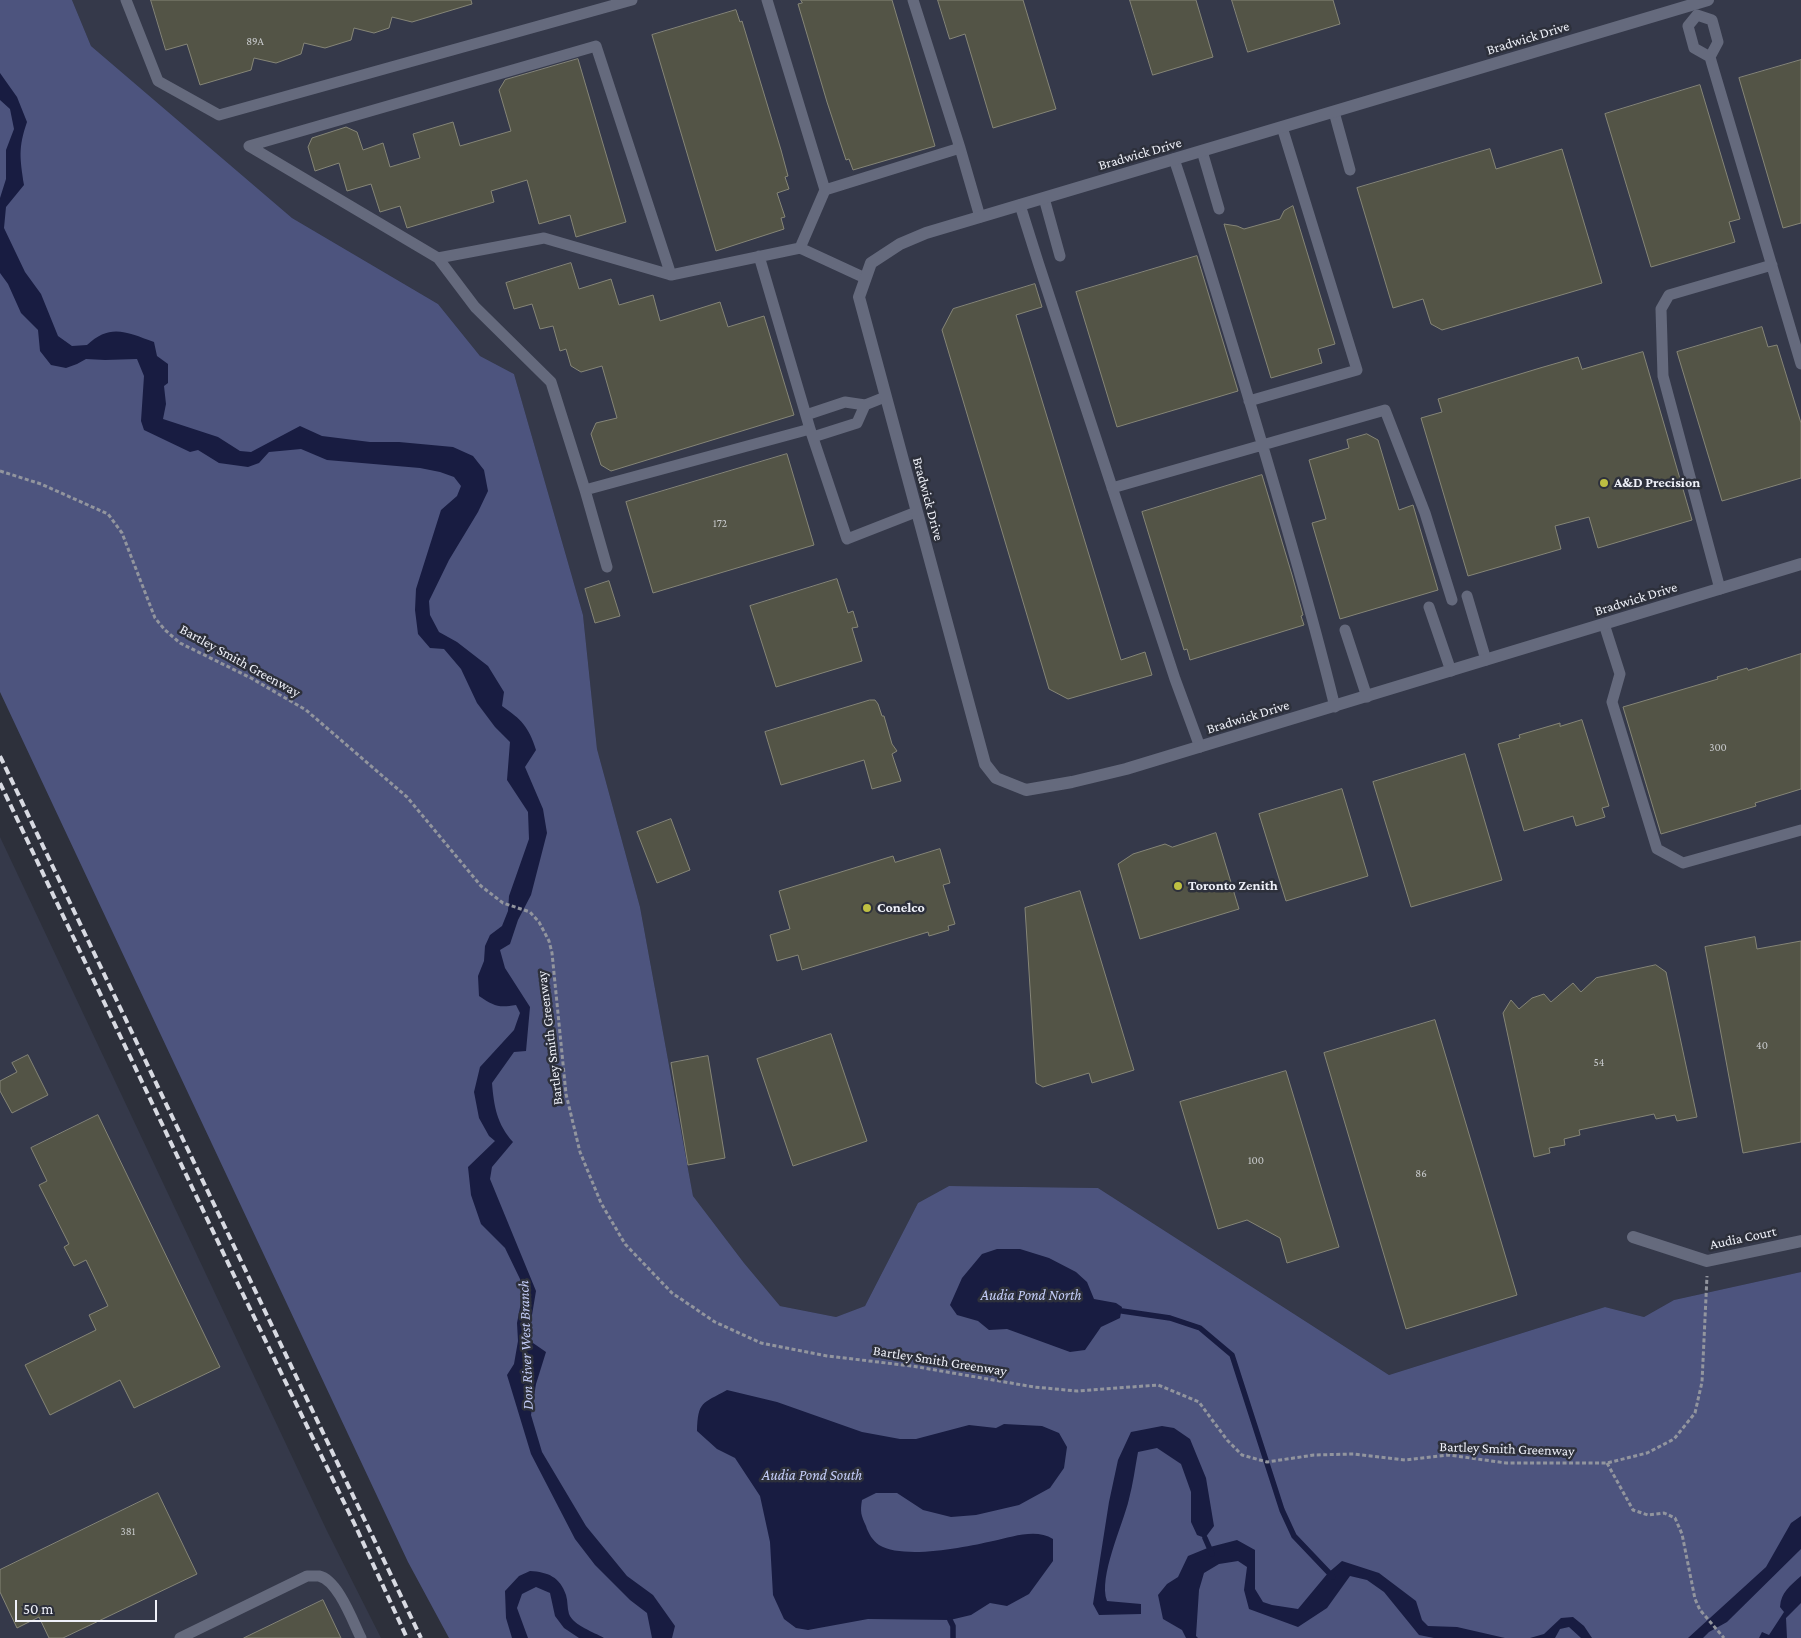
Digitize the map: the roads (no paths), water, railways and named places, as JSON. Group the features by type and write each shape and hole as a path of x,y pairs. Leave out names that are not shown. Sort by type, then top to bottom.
{"street":[{"name":"Bradwick Drive","path":"1708,0 1696,10 1282,127 926,233 900,244 871,263 859,298 985,764 996,778 1026,790 1044,788 1126,769 1801,564"},
{"name":"Audia Court","path":"1634,1237 1707,1261 1801,1241"}],"lane":[{"path":"126,0 158,81 219,115 632,0"},
{"path":"767,0 825,190 800,248"},
{"path":"913,0 980,217"},
{"path":"1710,57 1718,42 1712,20 1696,10 1688,26 1694,48 1710,57 1801,364"},
{"path":"607,568 551,382 475,307 438,258 249,146 596,46 671,275"},
{"path":"1334,112 1350,170"},
{"path":"1249,401 1357,370 1282,127"},
{"path":"825,190 960,148"},
{"path":"1202,151 1219,209"},
{"path":"1174,159 1263,445 1318,639 1335,707"},
{"path":"1044,198 1060,256"},
{"path":"1020,205 1175,679 1200,747"},
{"path":"438,258 544,238 671,275 800,248 865,278"},
{"path":"759,256 811,433 847,539 916,512"},
{"path":"1720,589 1663,376 1661,309 1669,295 1772,265"},
{"path":"806,415 845,402 864,405 885,397"},
{"path":"585,490 857,423 864,405"},
{"path":"1112,488 1385,410 1425,513 1452,600"},
{"path":"1467,596 1486,660"},
{"path":"1429,607 1451,671"},
{"path":"1604,624 1620,674 1612,702 1657,850 1683,863 1801,830"},
{"path":"1345,630 1366,697"},
{"path":"180,1638 307,1576 320,1576 329,1581 337,1591 361,1638"}],"water":[{"name":"Don River West Branch","path":"0,73 17,97 27,122 22,139 21,153 24,185 6,207 4,228 25,272 41,294 58,336 72,346 87,345 95,338 111,332 127,333 154,342 157,356 168,364 168,383 164,386 166,404 163,419 218,437 240,451 251,452 300,426 322,436 370,442 399,442 453,447 473,456 484,470 488,491 478,512 449,560 429,601 430,615 439,632 457,642 488,666 504,692 502,706 514,715 527,729 536,750 525,767 543,809 547,833 531,895 518,920 510,944 500,950 505,968 530,1007 526,1051 514,1052 492,1083 497,1115 503,1129 513,1142 492,1167 490,1179 536,1291 532,1315 526,1328 533,1343 546,1352 536,1384 531,1415 542,1452 586,1526 627,1576 653,1595 675,1626 672,1638 652,1638 647,1613 630,1600 595,1565 575,1539 531,1454 507,1375 514,1364 518,1341 517,1323 523,1292 520,1279 505,1248 481,1224 471,1195 468,1167 495,1141 489,1136 479,1118 474,1092 480,1067 514,1030 520,1013 516,1005 496,1005 479,996 478,976 484,961 485,946 490,935 502,926 508,911 509,896 529,839 528,812 507,780 510,742 495,727 477,703 461,669 444,649 430,648 418,634 415,610 416,589 441,510 457,496 461,486 454,477 440,472 420,468 327,460 301,449 269,452 259,463 248,467 219,463 198,450 190,452 144,430 141,421 144,376 137,359 86,359 66,368 51,365 40,351 38,330 21,313 8,284 0,273 0,198 6,179 6,150 14,129 10,109 0,100"},
{"name":"Audia Pond North","path":"997,1249 1020,1249 1049,1258 1076,1272 1087,1282 1094,1299 1116,1303 1122,1307 1120,1318 1101,1327 1085,1350 1070,1352 1007,1329 989,1330 978,1321 957,1315 950,1305 962,1278 982,1254"},
{"name":"Audia Pond South","path":"727,1390 777,1402 862,1432 900,1439 916,1439 969,1425 996,1428 1004,1424 1042,1426 1059,1433 1067,1447 1064,1468 1050,1488 1019,1505 976,1515 951,1517 923,1510 897,1493 876,1493 862,1500 861,1508 863,1519 871,1537 879,1545 890,1549 904,1552 935,1551 1024,1534 1039,1534 1053,1539 1053,1561 1029,1594 1007,1606 990,1603 971,1615 950,1620 868,1619 808,1630 796,1628 784,1619 773,1595 770,1542 760,1496 735,1458 717,1449 697,1431 700,1409 703,1404"},
{"path":"1162,1426 1174,1428 1190,1439 1206,1478 1214,1526 1205,1538 1197,1535 1191,1522 1191,1492 1181,1464 1157,1448 1138,1452 1129,1499 1108,1565 1105,1591 1107,1601 1141,1604 1141,1614 1099,1615 1093,1604 1109,1502 1118,1460 1131,1432"},
{"path":"1801,1516 1801,1549 1727,1622 1709,1632 1703,1638 1688,1638 1766,1567 1791,1523"},
{"path":"1237,1540 1255,1550 1255,1589 1263,1602 1298,1609 1328,1573 1342,1561 1379,1573 1416,1601 1422,1620 1428,1626 1457,1627 1505,1638 1434,1638 1419,1635 1384,1592 1367,1580 1350,1576 1327,1608 1298,1627 1249,1609 1244,1590 1247,1567 1238,1561 1219,1564 1204,1573 1199,1590 1196,1636 1198,1638 1186,1638 1182,1630 1163,1619 1158,1595 1167,1584 1178,1577 1188,1556 1210,1547"},
{"path":"530,1571 548,1574 557,1580 566,1595 568,1612 575,1622 604,1638 579,1638 564,1628 555,1616 550,1593 536,1587 522,1594 517,1608 528,1638 512,1638 506,1618 505,1591 519,1576"},
{"path":"1801,1576 1801,1603 1786,1618 1787,1638 1759,1638 1762,1632 1769,1635 1784,1612 1780,1607 1784,1593"},
{"path":"1573,1617 1584,1626 1592,1638 1581,1638 1569,1627 1560,1629 1555,1638 1530,1638 1544,1634 1561,1618"}],"waterway":[{"path":"1122,1311 1170,1318 1200,1328 1232,1355 1282,1510 1294,1536 1333,1577"},
{"path":"1205,1538 1212,1554"},
{"path":"950,1620 953,1626 953,1638"}],"railway":[{"path":"0,756 421,1638"},
{"path":"0,783 355,1525 407,1638"}],"place":[{"name":"A&D Precision","path":"1604,483"},
{"name":"Toronto Zenith","path":"1178,886"},
{"name":"Conelco","path":"867,908"}]}
